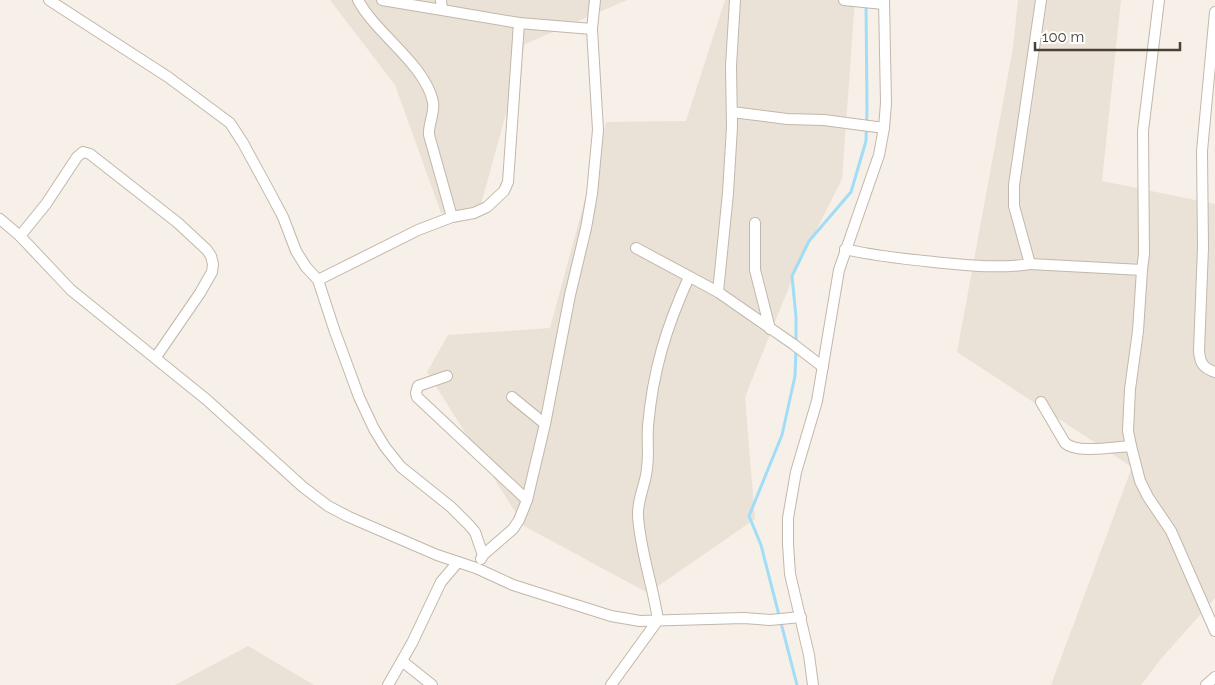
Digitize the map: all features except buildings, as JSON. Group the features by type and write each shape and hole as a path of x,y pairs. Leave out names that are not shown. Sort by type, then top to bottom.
{"street":[{"path":"49,0 168,77 230,123 243,143 283,217 296,251 306,267 318,280 359,397 374,429 401,467 469,525 475,532 483,555"},
{"path":"358,0 419,74 432,96 434,104 429,123 429,135 452,217"},
{"path":"382,0 441,5 519,23 592,29"},
{"path":"476,568 483,555 513,529 519,520 527,500 545,424 592,194 596,162 598,130 592,29 595,0"},
{"path":"718,292 728,193 732,112 731,66 735,0"},
{"path":"813,685 809,655 790,574 788,518 796,472 812,417 823,367 839,270 880,155 886,103 884,2 844,0"},
{"path":"1030,264 1014,206 1014,185 1041,0"},
{"path":"1159,0 1143,131 1144,254 1128,432 1140,481 1148,497 1171,531 1212,614 1215,631"},
{"path":"1215,12 1202,151 1199,350 1203,366 1215,372"},
{"path":"318,280 418,230 452,217 487,207 504,191 508,182 519,23"},
{"path":"732,112 787,119 824,120 884,128"},
{"path":"20,236 46,204 77,157 86,152 208,250 213,264 212,272 200,293 156,357"},
{"path":"0,219 20,236 70,290 135,344 156,357 240,428 303,487 328,506 377,530 438,555 476,568 513,584 611,616 626,619 658,620 744,618 770,620 801,617"},
{"path":"755,223 755,270 770,329"},
{"path":"636,248 718,292 823,367"},
{"path":"845,249 873,256 962,265 1001,267 1030,264 1142,270"},
{"path":"611,685 658,620 638,516 647,474 648,428 657,365 670,320 689,277"},
{"path":"447,376 418,386 417,397 527,500"},
{"path":"512,397 545,424"},
{"path":"1041,402 1065,443 1070,447 1083,449 1131,446"},
{"path":"388,685 441,582 458,562"},
{"path":"402,661 432,685"},
{"path":"1206,685 1215,677"}],"shaded area":[{"path":"330,0 627,0 525,44 477,219 441,213 395,85"},
{"path":"725,0 855,0 842,179 793,277 745,397 755,519 648,593 524,526 427,372 448,335 550,328 606,122 686,121"},
{"path":"1018,0 1121,0 1102,181 1215,204 1215,598 1160,660 1141,685 1051,685 1132,467 957,352 1013,48"},
{"path":"248,646 314,685 175,685"}],"waterway":[{"path":"796,343 796,317 792,276 809,241 851,192 866,141 866,3"},
{"path":"796,349 795,376 782,435 749,516 761,545 797,685"}]}
